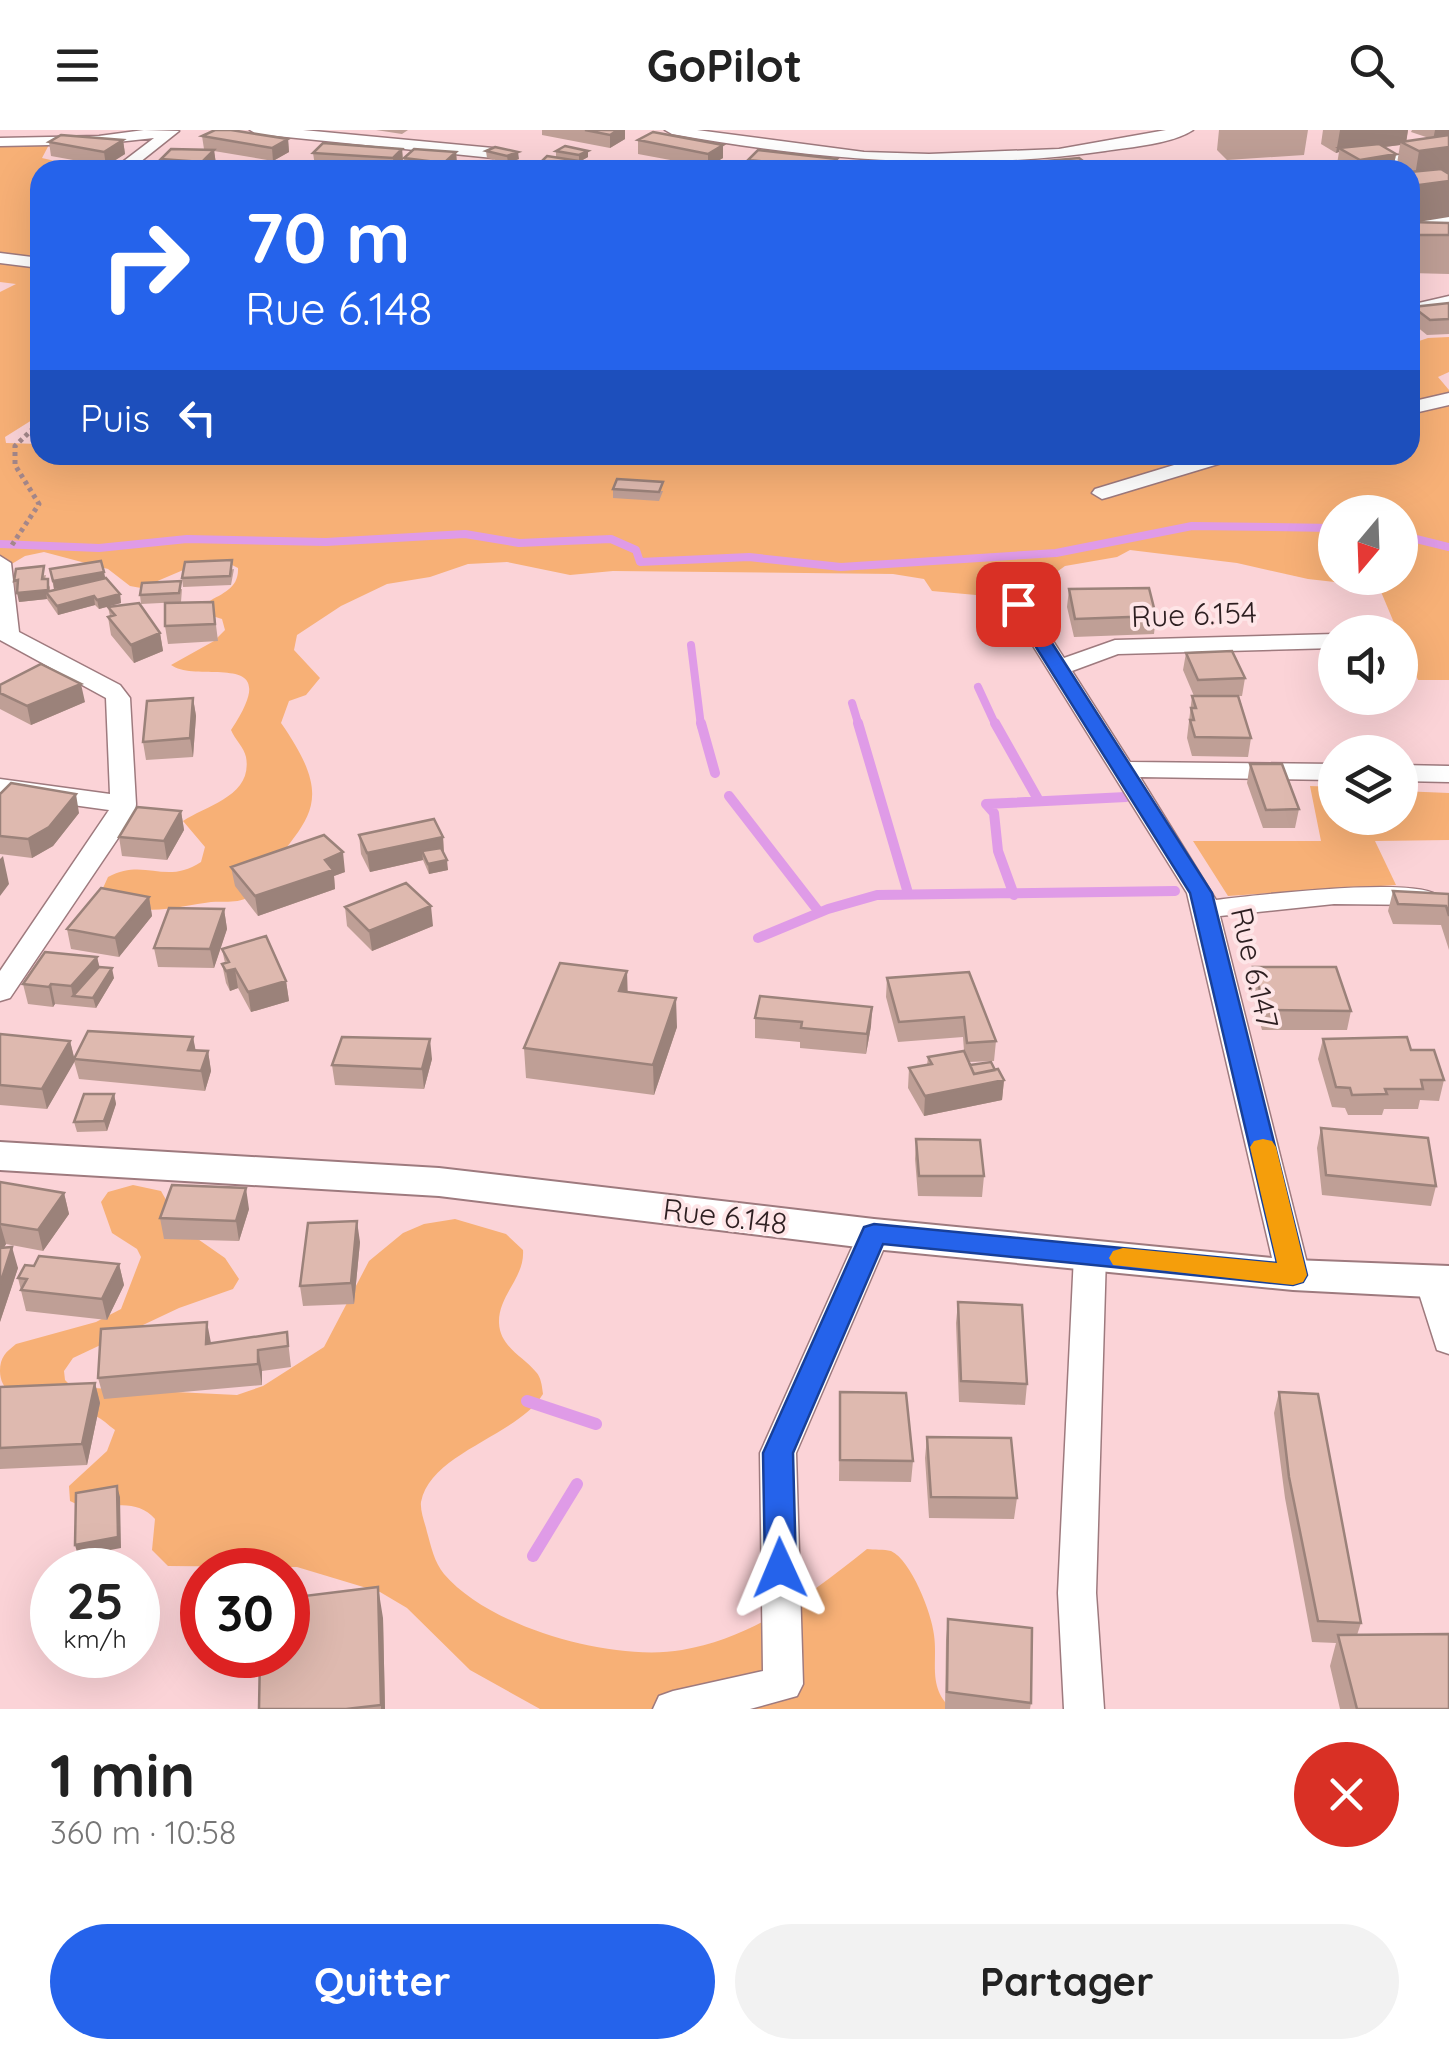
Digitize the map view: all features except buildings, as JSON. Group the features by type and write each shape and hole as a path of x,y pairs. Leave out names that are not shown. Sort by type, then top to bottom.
{"street":[{"path":"258,130 493,153"},
{"path":"672,130 772,146 887,157 985,158 1108,146 1186,130"},
{"path":"0,142 98,140 173,131"},
{"path":"134,160 173,131"},
{"path":"1399,160 1449,153"},
{"path":"1420,224 1449,220"},
{"path":"0,258 30,261"},
{"path":"1420,308 1449,301"},
{"path":"1420,406 1449,399"},
{"path":"1102,493 1195,465"},
{"path":"0,563 8,635 104,682 118,698 122,804 122,813 0,992"},
{"name":"Rue 6.147","path":"1018,604 1186,864 1208,909 1293,1275"},
{"name":"Rue 6.154","path":"1059,668 1115,648 1318,641"},
{"path":"1124,769 1318,772"},
{"path":"1418,773 1449,774"},
{"path":"0,787 122,804"},
{"path":"1208,909 1334,896 1439,898"},
{"name":"Rue 6.148","path":"0,1156 439,1182 874,1234 1293,1275 1440,1281"},
{"path":"673,1709 782,1684 778,1453 874,1234"},
{"path":"1084,1709 1077,1593 1090,1255"},
{"path":"1440,1281 1449,1342"}],"path":[{"path":"0,563 37,507 15,465 16,446 30,432"}],"shaded area":[{"path":"0,139 52,139 42,158 50,160 30,160 30,421 5,437 6,443 30,444 30,465 1420,465 1420,341 1449,337 1449,372 1438,377 1449,390 1449,680 1418,680 1418,615 1391,615 1382,595 1418,595 1418,495 1318,495 1318,580 1237,563 1130,550 1117,557 1065,566 1051,576 1024,582 998,597 932,591 924,579 893,574 613,571 570,575 507,562 468,564 430,577 387,584 341,606 297,635 294,650 320,678 306,695 289,701 281,723 300,753 310,778 312,798 308,816 251,896 169,909 125,906 103,888 108,877 133,870 176,872 201,862 205,847 183,821 226,798 242,781 246,770 245,753 231,730 246,704 249,687 244,678 171,665 214,641 225,630 222,619 209,615 208,602 233,585 238,568 226,562 188,568 141,588 130,586 108,569 44,552 25,556 0,571 0,292 16,284 0,282"},
{"path":"1310,786 1318,786 1318,826"},
{"path":"1418,792 1449,793 1449,840 1375,841 1396,885 1228,896 1193,841 1321,841 1320,835 1418,835"},
{"path":"133,1185 161,1191 182,1228 225,1258 239,1279 233,1289 179,1308 73,1358 64,1371 65,1380 72,1387 237,1395 263,1386 324,1347 369,1261 403,1233 424,1224 455,1219 506,1234 523,1250 523,1260 500,1313 500,1331 508,1345 538,1374 543,1394 515,1422 457,1457 428,1485 421,1509 433,1554 444,1574 465,1593 521,1625 589,1645 654,1652 682,1650 734,1635 781,1612 867,1549 891,1551 906,1565 925,1602 934,1635 936,1683 952,1709 540,1709 470,1670 407,1608 380,1592 310,1571 310,1548 180,1548 180,1566 168,1566 160,1558 160,1548 152,1548 155,1519 149,1513 125,1505 91,1511 70,1501 69,1486 107,1451 115,1430 95,1416 23,1400 3,1384 0,1371 4,1355 16,1344 96,1322 121,1309 141,1257 137,1249 112,1233 101,1202 108,1192"}],"waterway":[{"path":"0,544 99,548 187,539 326,542 465,534 519,543 611,539 636,550 640,562 749,557 841,567 1056,553 1192,526 1318,528"},
{"path":"1418,539 1449,547"},
{"path":"691,645 701,726"},
{"path":"978,687 996,726"},
{"path":"852,703 859,726"},
{"path":"701,723 715,773"},
{"path":"858,723 908,893"},
{"path":"995,723 1039,801"},
{"path":"729,796 819,912"},
{"path":"1013,893 998,851 994,813 986,804 1126,797"},
{"path":"1013,893 1175,891"},
{"path":"758,938 828,909 877,895 1013,893"},
{"path":"527,1401 596,1424"},
{"path":"533,1556 577,1484"}],"slow traffic":[{"path":"1123,1258 1293,1275 1263,1147"}],"route":[{"path":"780,1568 778,1453 874,1234 1293,1275 1208,909 1186,864 1018,604"}]}
